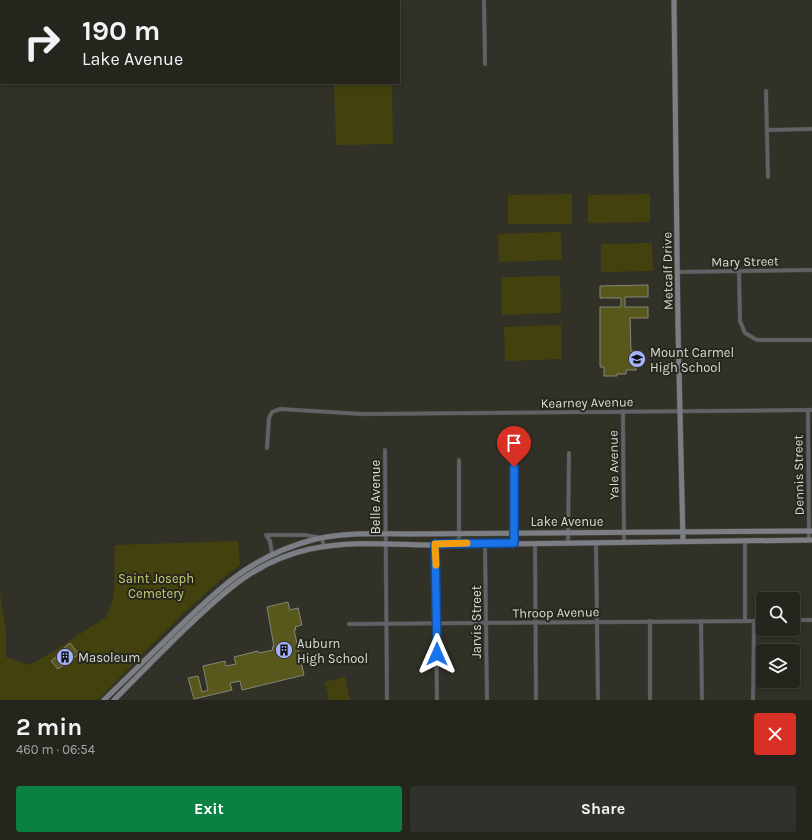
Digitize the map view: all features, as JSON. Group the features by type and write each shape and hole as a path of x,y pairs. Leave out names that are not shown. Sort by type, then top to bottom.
{"main road":[{"name":"Metcalf Drive","path":"674,0 683,541"},
{"name":"Lake Avenue","path":"104,700 226,583 250,566 272,554 322,538 341,535 386,534 811,531"},
{"name":"Lake Avenue","path":"114,700 215,600 238,580 275,560 324,546 459,543 811,540"}],"street":[{"path":"484,0 484,64"},
{"path":"766,91 768,177"},
{"path":"767,130 812,129"},
{"name":"Mary Street","path":"678,272 812,270"},
{"path":"739,271 740,321 745,333 757,340 812,340"},
{"name":"Kearney Avenue","path":"266,448 269,418 272,412 280,409 362,414 810,410"},
{"name":"Dennis Street","path":"810,410 811,540"},
{"name":"Yale Avenue","path":"623,411 624,542"},
{"path":"514,446 514,543"},
{"name":"Belle Avenue","path":"385,450 387,700"},
{"path":"568,543 569,452"},
{"path":"459,460 459,543"},
{"name":"Lake Avenue","path":"272,554 270,541 266,535 305,535 322,538"},
{"path":"322,538 324,546"},
{"path":"744,620 745,541"},
{"path":"596,542 598,700"},
{"name":"Jarvis Street","path":"485,543 487,700"},
{"path":"535,543 536,700"},
{"path":"435,544 437,700"},
{"path":"800,620 812,620"},
{"path":"650,621 650,700"},
{"path":"701,621 702,700"},
{"path":"753,700 754,621"},
{"name":"Throop Avenue","path":"349,624 754,621"}],"green space":[{"path":"334,84 392,84 393,144 336,145"},
{"path":"572,194 572,224 508,224 508,195"},
{"path":"650,194 650,222 588,223 588,195"},
{"path":"561,232 562,260 499,262 498,234"},
{"path":"652,243 653,271 601,272 601,244"},
{"path":"560,276 561,313 502,315 501,277"},
{"path":"561,325 562,359 505,361 504,327"},
{"name":"Saint Joseph Cemetery","path":"238,541 240,565 184,613 98,700 0,700 0,593 6,633 6,657 29,665 51,653 106,617 114,596 115,545"},
{"path":"345,677 350,700 329,700 325,682"}],"building":[{"name":"Mount Carmel High School","path":"648,285 648,297 625,297 625,307 648,307 648,318 630,318 631,351 636,351 636,370 626,370 626,374 617,374 617,376 604,376 604,367 600,367 600,307 621,307 621,298 600,298 600,286"},
{"name":"Auburn High School","path":"288,602 290,610 298,608 302,625 295,627 296,630 294,630 304,675 242,690 240,681 230,683 232,690 194,699 188,678 198,676 202,692 208,690 203,666 225,661 226,666 236,664 234,657 258,651 259,653 273,650 272,647 274,647 267,607"},
{"name":"Masoleum","path":"70,643 79,654 58,669 51,661 64,651 63,649"}],"slow traffic":[{"path":"436,565 435,544 467,543"}],"place":[{"name":"Mount Carmel High School","path":"637,359"},
{"name":"Auburn High School","path":"284,650"},
{"name":"Masoleum","path":"65,657"}],"route":[{"path":"437,654 435,544 514,543 514,467"}]}
